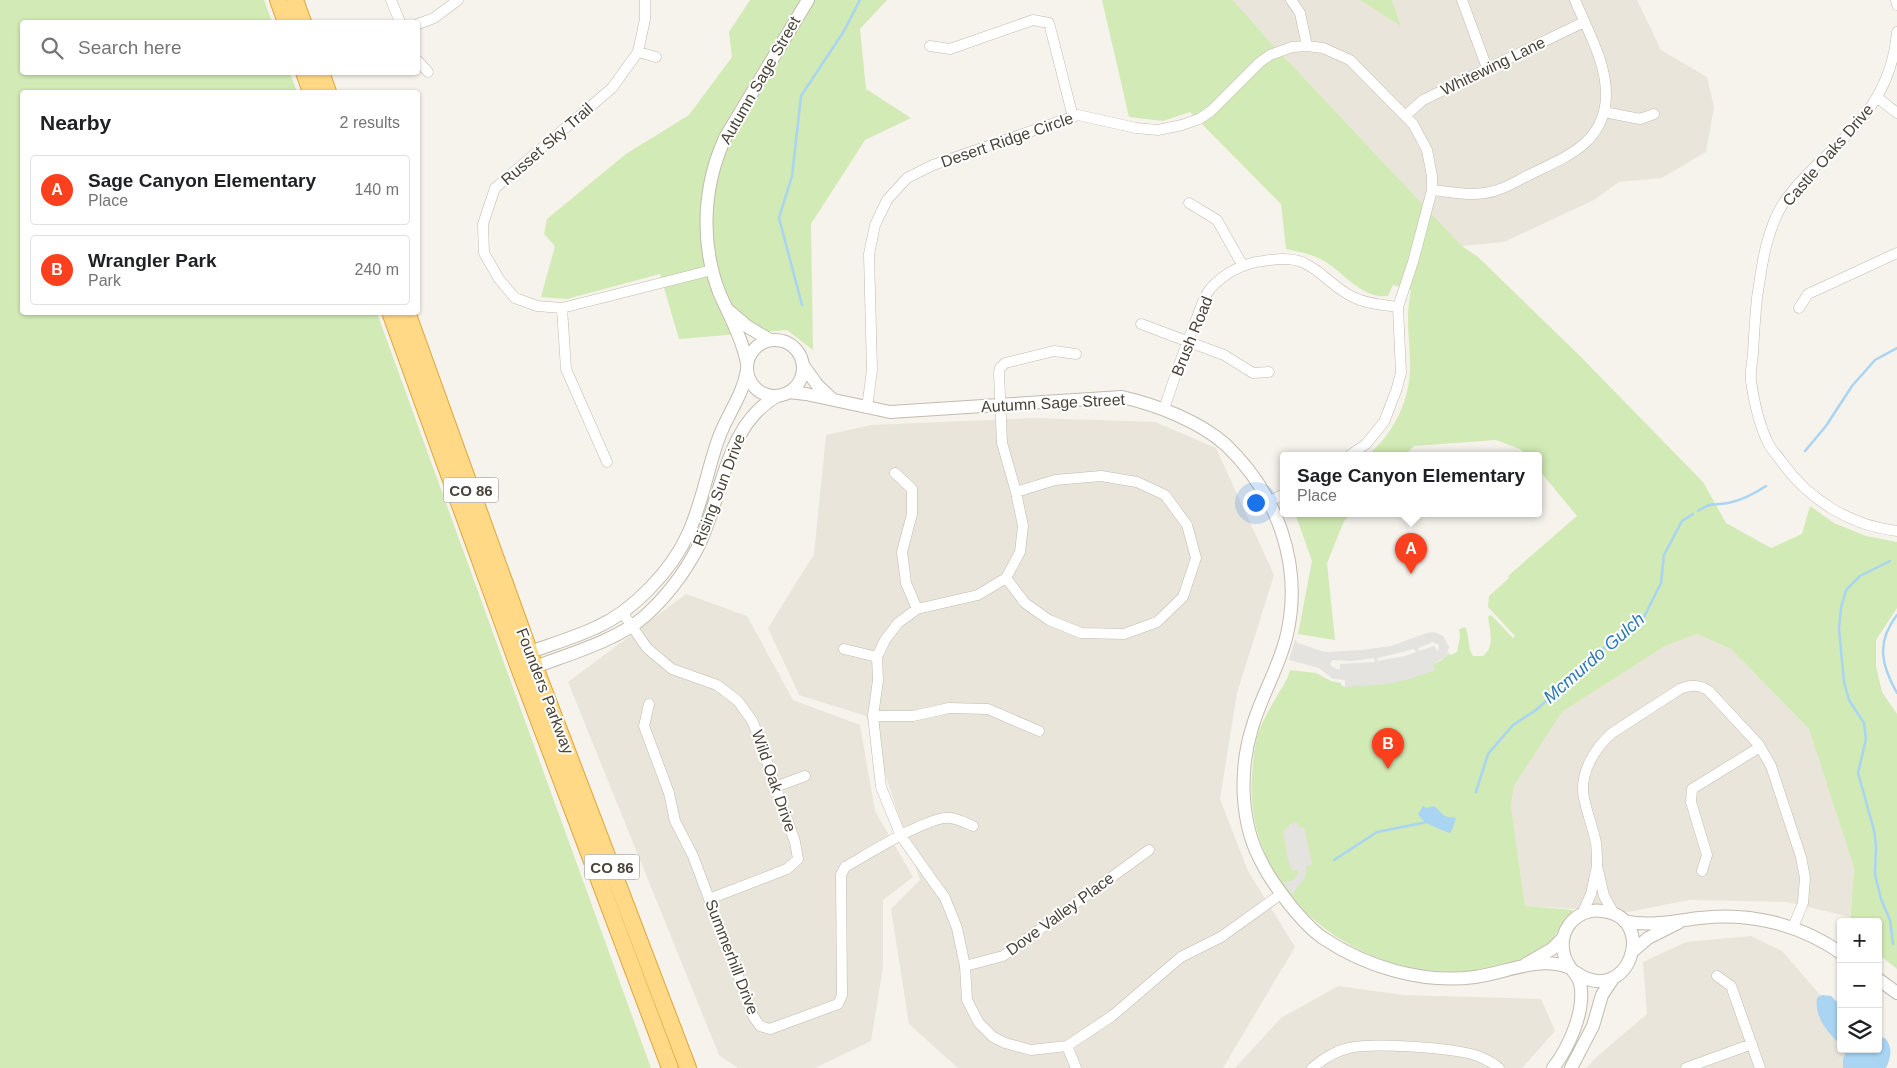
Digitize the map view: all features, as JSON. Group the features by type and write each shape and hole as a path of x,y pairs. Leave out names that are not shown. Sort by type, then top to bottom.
{"highway":[{"path":"278,0 285,20"},
{"path":"295,0 302,20"},
{"path":"305,75 310,90"},
{"path":"322,75 327,90"},
{"name":"Founders Parkway","path":"391,315 518,668 670,1068"},
{"name":"Founders Parkway","path":"408,315 533,660 688,1068"}],"street":[{"path":"392,0 399,20"},
{"path":"420,23 434,18 458,0"},
{"name":"Russet Sky Trail","path":"644,0 645,19 638,52 612,88 495,188 483,224 484,253 499,279 515,298 537,306 562,308 712,270"},
{"name":"Autumn Sage Street","path":"747,367 743,345 726,308 712,270 707,228 710,184 718,153 726,136 808,0"},
{"path":"1291,0 1300,13 1307,46"},
{"path":"1462,0 1487,68"},
{"path":"1432,190 1472,194 1496,191 1570,155 1582,147 1599,125 1604,112 1605,78 1602,64 1575,0"},
{"path":"1896,0 1897,5"},
{"path":"930,46 950,49 1033,20 1049,24 1073,117"},
{"name":"Whitewing Lane","path":"1405,116 1423,100 1584,22"},
{"name":"Castle Oaks Drive","path":"1897,32 1896,46 1889,73 1878,98 1863,118 1797,186 1782,206 1771,230 1764,253 1754,320 1751,379 1758,414 1769,444 1788,471 1806,491 1841,515 1881,529 1897,531"},
{"name":"Desert Ridge Circle","path":"867,408 872,370 869,254 875,225 887,200 907,178 933,165 1078,115 1136,128 1158,130 1182,125 1199,119 1211,111 1260,62 1270,55 1292,47 1307,46 1323,48 1350,60 1413,124 1427,150 1432,176 1432,190 1413,262 1398,307 1401,373 1396,391 1384,422 1366,444 1354,452"},
{"path":"638,52 656,57"},
{"path":"420,64 428,72"},
{"path":"1878,98 1897,113"},
{"path":"1604,112 1640,119 1654,114"},
{"path":"1189,203 1217,220 1243,266"},
{"path":"1799,308 1808,294 1897,253"},
{"name":"Brush Road","path":"1164,409 1203,302 1219,280 1243,266 1257,261 1274,259 1302,262 1353,297 1398,307"},
{"path":"562,308 566,369 607,462"},
{"name":"Autumn Sage Street","path":"726,308 748,327 770,340"},
{"path":"1141,324 1224,355 1253,373 1269,372"},
{"path":"770,340 779,340 795,348 803,365 800,380 783,394 770,396 757,389 748,378 747,367 755,348 770,340"},
{"path":"1076,354 1054,351 1005,363 1000,368 998,373 1002,443 1016,492 1023,526 1020,552 1006,578 978,595 917,609 898,623 885,640 877,657 878,680 873,716 881,787 902,836 944,898 957,928 965,966 967,1000 979,1023 993,1037 1005,1043 1031,1050 1067,1046 1112,1016 1181,957 1221,937 1281,894"},
{"name":"Autumn Sage Street","path":"803,365 818,386 834,400"},
{"name":"Rising Sun Drive","path":"518,668 598,627 622,612 643,595 668,568 688,535 718,439 741,394 747,367"},
{"name":"Autumn Sage Street","path":"783,394 834,400 890,412 1122,397 1146,402 1164,409 1211,434 1225,445 1243,464 1270,501 1280,524 1287,549 1292,592 1286,637 1252,729 1246,755 1244,780 1249,828 1261,862 1281,894 1301,918 1322,937 1352,954 1385,968 1416,976 1450,979 1476,977 1524,965 1560,964 1572,970"},
{"name":"Rising Sun Drive","path":"533,660 613,637 644,617 673,587 698,547 717,498 733,448 745,425 758,408 783,394"},
{"path":"895,473 912,489 912,514 902,552 906,583 917,609"},
{"path":"1006,578 1025,603 1048,620 1081,633 1124,634 1157,622 1183,597 1196,558 1187,525 1165,495 1136,482 1101,476 1054,480 1016,492"},
{"path":"1270,501 1280,496"},
{"name":"Wild Oak Drive","path":"622,612 647,648 672,669 717,685 738,701 753,722 795,842 798,859 787,869 709,899"},
{"path":"844,649 877,657"},
{"path":"1571,1068 1593,1026 1602,995 1614,977 1629,964 1633,951 1632,935 1604,896 1597,866 1596,843 1584,796 1584,783 1588,765 1603,741 1680,689 1691,685 1701,686 1709,691 1760,747 1771,766 1801,856 1805,878 1803,903 1793,927"},
{"name":"Summerhill Drive","path":"649,704 644,726 669,792 675,822 693,856 753,1016 760,1026 770,1029 838,1004 842,995 843,977 841,875 845,867 902,836"},
{"path":"873,716 913,716 950,708 988,709 1039,731"},
{"path":"1702,871 1707,855 1691,802 1692,790 1760,747"},
{"path":"775,787 805,776"},
{"path":"902,836 924,825 950,817 973,826"},
{"name":"Dove Valley Place","path":"965,966 1003,956 1149,850"},
{"path":"1582,914 1591,894 1597,866"},
{"path":"1553,1068 1570,1040 1578,1014 1581,991 1578,978 1563,954 1563,938 1570,924 1582,914 1598,910 1644,924 1721,916 1739,916 1793,927 1816,937 1837,950"},
{"path":"1633,951 1648,938 1684,920"},
{"name":"Autumn Sage Street","path":"1524,965 1552,949 1563,938"},
{"path":"1572,970 1593,981 1614,977"},
{"path":"1717,976 1731,986 1760,1068"},
{"path":"1882,982 1897,993"},
{"path":"1686,1068 1752,1044"},
{"path":"1312,1068 1322,1060 1347,1048 1370,1045 1467,1053 1484,1059 1499,1068"},
{"path":"1067,1046 1076,1068"}],"shaded area":[{"path":"1233,0 1360,0 1401,25 1392,0 1637,0 1661,50 1707,77 1714,107 1706,152 1662,178 1619,182 1594,200 1504,242 1462,246"},
{"path":"1036,418 1155,422 1216,448 1274,575 1237,693 1220,799 1248,871 1295,947 1223,1068 958,1068 909,1024 891,909 920,880 866,716 799,695 768,628 814,554 826,435 871,425"},
{"path":"686,594 747,616 793,700 860,725 875,811 913,877 883,900 883,967 871,1041 815,1068 738,1068 719,1055 568,682"},
{"path":"1434,632 1443,636 1449,647 1446,657 1433,664 1435,670 1410,679 1387,684 1345,687 1345,680 1333,679 1319,668 1289,660 1295,640 1298,643 1324,652 1391,646","holes":["1433,642 1439,645 1438,652 1434,646 1419,651 1418,648","1414,649 1416,652 1377,661 1378,658","1374,658 1375,662 1340,664 1340,670 1332,667 1330,663 1333,660 1352,661"]},
{"path":"1697,634 1731,649 1809,729 1854,868 1850,917 1787,902 1689,900 1628,912 1525,906 1511,806 1514,786 1562,712 1665,646"},
{"path":"1298,823 1299,828 1304,827 1312,864 1306,867 1305,878 1293,895 1283,882 1292,881 1298,874 1298,870 1292,871 1287,856 1283,830 1289,828 1289,824"},
{"path":"1751,936 1782,951 1837,1014 1837,1053 1849,1053 1848,1068 1586,1068 1647,1014 1643,962 1686,942"},
{"path":"1338,986 1403,995 1541,999 1555,1031 1522,1068 1235,1068 1281,1018"}],"green space":[{"path":"0,0 264,0 271,20 20,20 20,75 291,75 296,90 20,90 20,315 378,315 651,1068 0,1068"},
{"path":"750,0 887,0 860,29 866,89 911,118 865,140 811,224 813,350 787,330 679,339 660,274 567,299 541,297 555,246 544,234 547,219 626,154 689,115 732,57 729,32"},
{"path":"1102,0 1233,0 1462,246 1478,257 1579,355 1703,482 1726,523 1771,548 1802,534 1810,506 1834,523 1866,536 1897,542 1897,608 1876,640 1876,666 1882,692 1897,714 1897,969 1882,957 1882,918 1850,918 1854,868 1809,729 1731,649 1697,634 1665,646 1562,712 1514,786 1511,806 1525,906 1574,910 1542,951 1528,958 1503,965 1457,972 1412,968 1368,954 1329,931 1295,901 1270,865 1255,822 1252,775 1260,728 1290,670 1316,673 1331,681 1341,683 1345,687 1434,670 1433,664 1442,660 1448,653 1451,655 1457,652 1460,637 1459,629 1465,627 1473,656 1483,656 1487,652 1490,643 1488,617 1490,615 1513,638 1515,636 1488,607 1489,596 1509,578 1508,576 1577,516 1542,474 1542,452 1523,452 1520,449 1496,440 1414,446 1408,452 1371,452 1392,427 1407,392 1410,367 1408,320 1411,290 1393,285 1388,296 1378,296 1361,289 1324,261 1310,255 1286,249 1281,204 1190,112 1163,121 1129,117"},
{"path":"1360,0 1392,0 1401,26"},
{"path":"1296,517 1348,517 1344,521 1327,563 1335,640 1298,634 1312,561"}],"water":[{"path":"1423,806 1427,808 1434,806 1445,816 1454,817 1456,819 1451,832 1436,828 1420,818 1418,814"},
{"path":"1822,995 1831,996 1837,1002 1837,1041 1827,1030 1820,1018 1817,998"},
{"path":"1882,1038 1888,1041 1890,1056 1886,1068 1843,1068 1843,1059 1846,1053 1882,1053"}],"waterway":[{"path":"802,305 779,218 792,176 801,96 844,31 860,0"},
{"name":"Mcmurdo Gulch","path":"1805,451 1826,426 1852,386 1875,360 1897,348"},
{"name":"Mcmurdo Gulch","path":"1698,511 1710,505 1728,503 1743,498 1766,486"},
{"name":"Mcmurdo Gulch","path":"1476,792 1488,754 1513,725 1536,710 1612,641 1644,617 1661,583 1664,555 1682,521 1693,514"},
{"path":"1890,561 1860,576 1846,590 1841,608 1839,629 1844,682 1849,700 1864,723 1866,739 1858,773 1874,830 1876,846 1875,874 1881,899 1890,920 1893,944"},
{"path":"1897,615 1886,635 1883,654 1887,673 1897,693"},
{"name":"Mcmurdo Gulch","path":"1334,860 1377,832 1427,822"}],"place":[{"name":"Sage Canyon Elementary","path":"1411,574"},
{"name":"Wrangler Park","path":"1388,769"}]}
